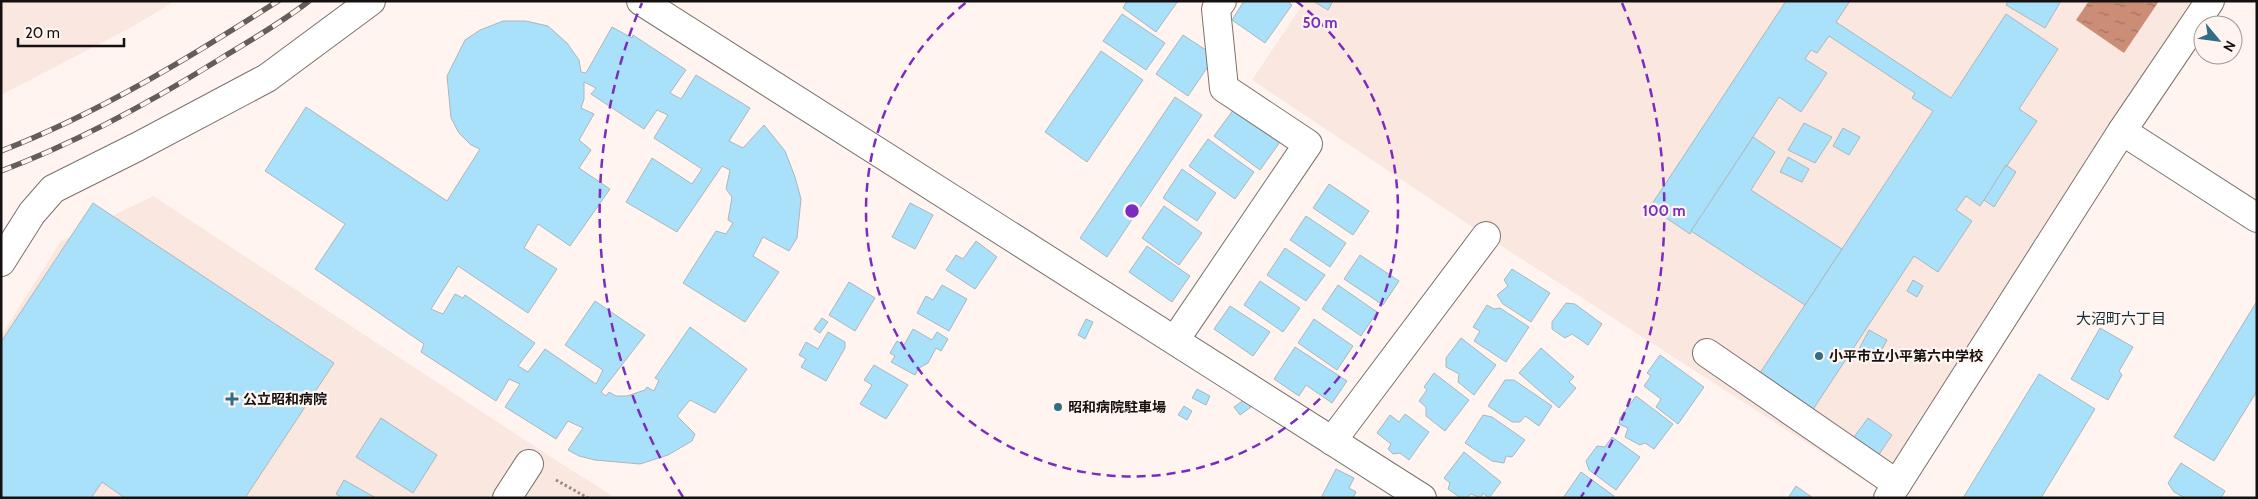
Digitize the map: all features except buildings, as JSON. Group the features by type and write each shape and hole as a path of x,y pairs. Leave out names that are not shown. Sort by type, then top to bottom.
{"street":[{"path":"1,262 32,213 54,189 267,78 371,1"},
{"path":"641,1 1332,441 1407,494"},
{"path":"1707,353 1893,491 2122,131 2210,1"},
{"path":"1175,340 1308,144 1224,88 1214,4"},
{"path":"2122,131 2257,218"},
{"path":"1332,441 1486,236"},
{"path":"507,498 529,464"}],"shaded area":[{"path":"1,1 175,1 132,27 1,95"},
{"name":"小平市立小平第六中学校","path":"1305,1 2201,1 1878,489 1486,236 1252,80"},
{"name":"公立昭和病院","path":"153,196 616,498 1,498 1,336 61,241"}],"water":[{"path":"2089,1 2159,1 2124,53 2076,20"}],"railway":[{"path":"1,151 73,120 108,102 211,43 278,1"},
{"path":"1,171 30,160 141,106 266,31 309,1"}],"place":[{"name":"小平市立小平第六中学校","path":"1819,356"},
{"name":"公立昭和病院","path":"232,399"},
{"name":"昭和病院駐車場","path":"1058,407"}],"district":[{"name":"大沼町六丁目","path":"2121,319"}]}
